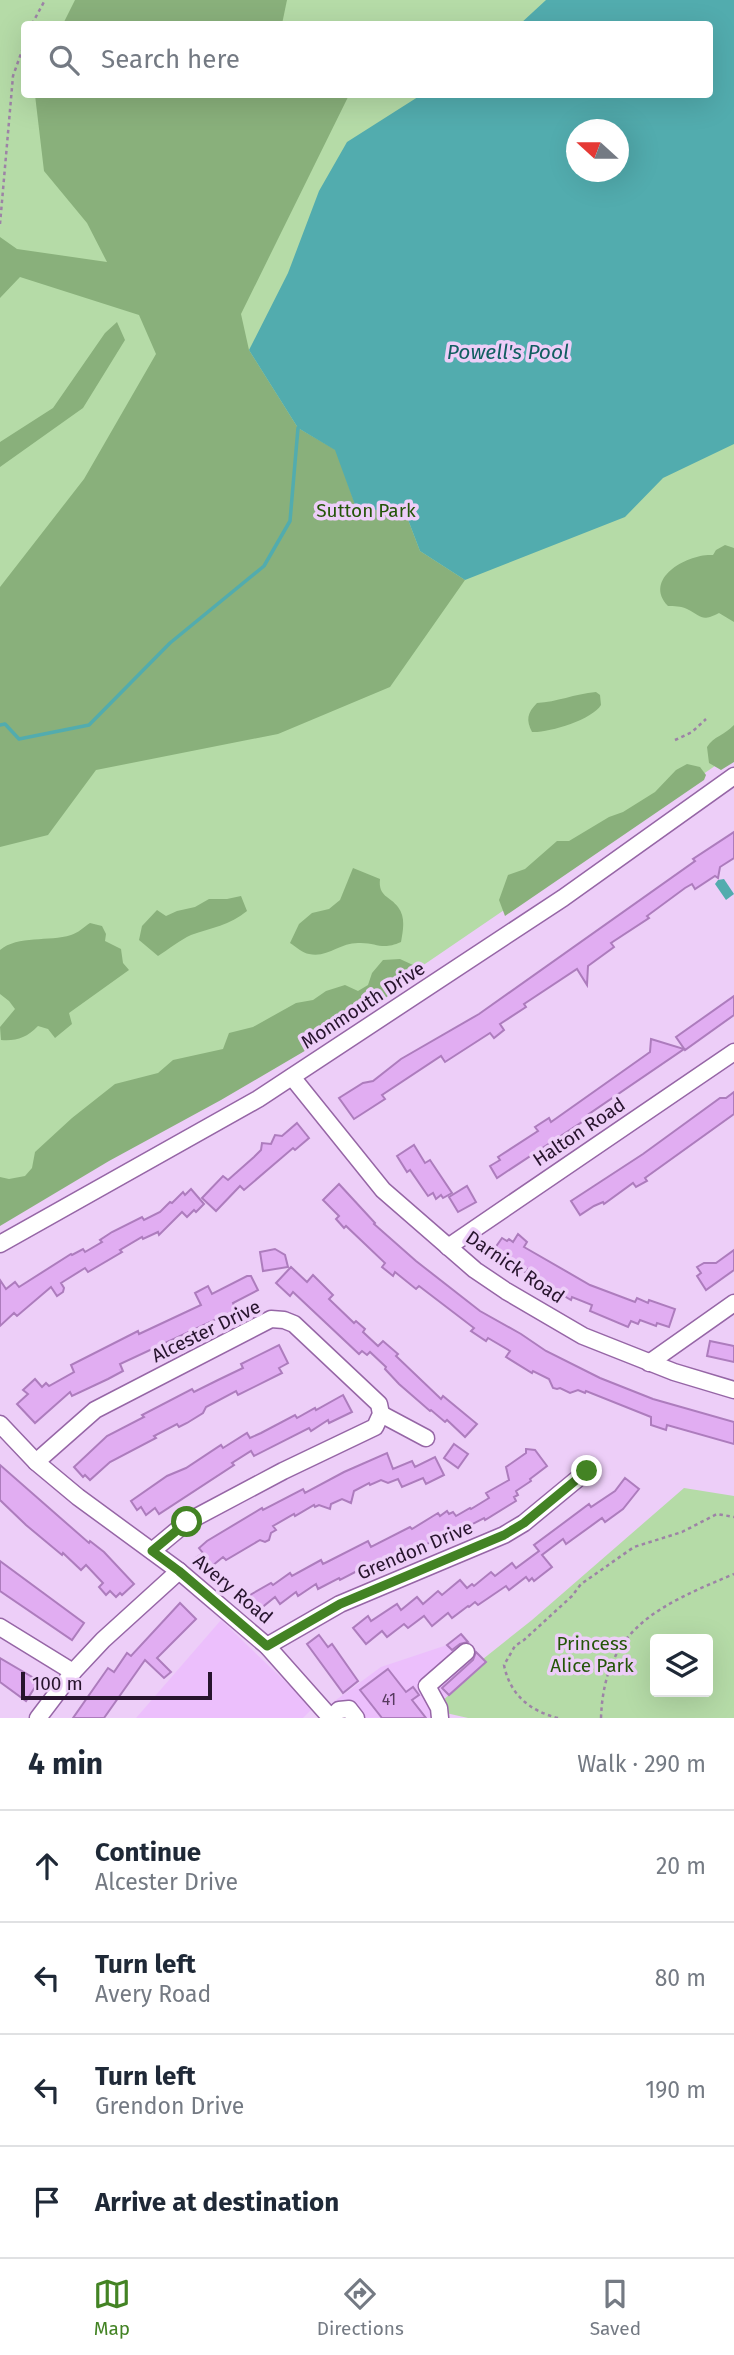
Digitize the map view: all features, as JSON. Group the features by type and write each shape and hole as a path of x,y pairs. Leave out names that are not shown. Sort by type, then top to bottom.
{"street":[{"name":"Monmouth Drive","path":"0,1244 292,1077 563,898 734,776"},
{"name":"Halton Road","path":"449,1247 734,1052"},
{"name":"Darnick Road","path":"292,1077 383,1190 475,1270 506,1291 592,1340 649,1363 734,1390"},
{"path":"649,1363 734,1303"},
{"name":"Alcester Drive","path":"36,1462 95,1410 271,1319 294,1324 374,1398 379,1404 381,1414 426,1438"},
{"path":"152,1551 187,1522 375,1427 381,1414"},
{"name":"Avery Road","path":"0,1424 36,1462 78,1497 179,1571 267,1646 331,1718"},
{"name":"Grendon Drive","path":"267,1646 340,1604 504,1535 524,1523 569,1477 587,1471"},
{"path":"38,1718 73,1672 103,1640 179,1571"},
{"path":"0,1627 73,1672"},
{"path":"440,1718 439,1708 427,1686 466,1652"},
{"path":"331,1718 339,1710 349,1709 356,1718"}],"path":[{"path":"34,21 45,0"},
{"path":"0,224 13,76 21,53"},
{"path":"675,740 692,732 706,719"},
{"path":"558,1718 538,1711 511,1688 504,1665 514,1646 524,1640 593,1574 634,1547 682,1532 718,1514 734,1517"},
{"path":"601,1718 604,1691 614,1657 639,1624 666,1606 734,1574"}],"shaded area":[{"path":"221,1620 293,1689 311,1710 303,1718 136,1718"},
{"path":"461,1634 486,1662 434,1709 435,1718 346,1718 332,1703 381,1667 447,1645"}],"green space":[{"name":"Sutton Park","path":"0,0 734,0 734,753 277,1065 0,1212"},
{"path":"75,0 287,0 283,21 64,21"},
{"path":"35,98 348,98 241,314 249,350 298,428 336,450 355,504 407,517 420,551 465,580 390,687 278,734 96,770 48,835 0,847 0,587 84,479 156,354 139,315 20,277 0,298 0,237 17,249 107,262 87,223 44,171"},
{"path":"117,322 125,340 83,408 0,467 0,442 53,408 105,333"},
{"path":"725,545 734,548 734,622 719,613 705,618 685,608 668,606 661,596 664,577 681,563 703,555 713,555"},
{"path":"596,692 600,695 601,705 589,716 558,728 532,732 528,717 537,703"},
{"path":"734,725 734,762 721,770 709,763 707,747"},
{"path":"687,764 700,767 706,775 704,780 505,916 499,900 508,875 525,869 557,841 569,841 609,817 623,812 655,792 676,770"},
{"path":"353,868 380,879 383,893 401,911 401,942 384,946 351,944 316,955 304,952 290,943 299,924 312,913 329,909 340,900"},
{"path":"241,896 247,911 241,916 191,935 158,956 139,940 142,926 157,910 166,916 195,907 209,899"},
{"path":"90,923 102,926 106,934 105,941 121,949 123,963 129,970 69,1013 72,1024 55,1038 48,1029 38,1026 21,1038 1,1040 0,1027 15,1009 0,994 0,950 16,942 71,935"},
{"path":"400,959 413,965 415,977 337,1032 0,1226 0,1177 9,1179 25,1176 32,1168 35,1152 115,1084 158,1073 173,1060 223,1049 229,1033 253,1027 296,1003 313,1000 326,991 345,985 358,991 368,985 372,973 383,960"},
{"name":"Princess Alice Park","path":"684,1488 734,1496 734,1718 468,1718 446,1713 440,1703 485,1662 483,1659"}],"water":[{"name":"Powell's Pool","path":"546,0 734,0 734,444 663,478 625,517 465,580 420,551 407,517 355,505 335,450 298,428 249,350 288,273 319,191 347,142 416,98 713,98 713,21 523,21"},
{"path":"724,879 734,894 726,900 715,884"}],"building":[{"path":"734,832 734,858 720,867 718,878 715,876 695,889 692,884 685,888 647,916 649,918 611,943 614,947 588,966 587,985 577,969 524,1004 526,1007 500,1024 504,1030 494,1038 490,1033 445,1062 441,1056 382,1095 385,1099 354,1119 339,1098 363,1083 373,1081 401,1059 479,1014"},
{"path":"734,996 734,1015 685,1050 676,1037"},
{"path":"651,1039 684,1049 589,1114 591,1116 497,1178 490,1166 500,1160 498,1157 538,1131 535,1127 549,1118 551,1122 650,1052"},
{"path":"734,1092 734,1114 645,1178 647,1181 636,1187 633,1183 604,1204 603,1202 594,1206 580,1215 571,1201 643,1154 720,1098 726,1098"},
{"path":"297,1123 309,1138 295,1150 293,1148 244,1190 240,1186 216,1211 202,1198 223,1176 228,1180 254,1157 261,1150 262,1143 271,1144 275,1135 282,1136"},
{"path":"414,1145 425,1163 430,1160 452,1193 436,1199 433,1193 428,1196 410,1170 407,1172 397,1156"},
{"path":"339,1184 374,1224 480,1311 546,1351 600,1378 653,1399 734,1422 734,1444 667,1425 666,1430 651,1425 651,1417 586,1391 570,1393 553,1388 549,1379 533,1371 532,1373 506,1357 510,1351 471,1331 474,1328 419,1286 416,1289 395,1272 393,1276 382,1267 385,1263 346,1226 344,1228 336,1219 339,1216 323,1200"},
{"path":"467,1186 476,1202 458,1212 449,1197"},
{"path":"191,1189 204,1204 196,1212 194,1210 187,1217 182,1212 159,1235 158,1232 143,1239 142,1237 88,1272 85,1268 61,1283 63,1292 57,1296 51,1287 17,1316 14,1313 0,1326 0,1280 6,1289 15,1282 19,1287 71,1254 83,1249 85,1252 102,1242 100,1240 112,1232 142,1217 144,1220 160,1212 183,1192 185,1195"},
{"path":"518,1234 527,1242 524,1247 590,1285 635,1302 637,1298 648,1303 649,1300 675,1309 669,1327 640,1320 638,1324 631,1321 628,1327 590,1311 592,1305 572,1297 571,1300 539,1281 525,1272 527,1269 495,1248 502,1238 513,1242"},
{"path":"275,1249 285,1255 288,1267 263,1271 260,1252"},
{"path":"734,1250 734,1270 706,1290 697,1276 701,1273 697,1267 704,1263 716,1263"},
{"path":"291,1267 307,1282 313,1275 333,1295 329,1299 354,1323 356,1321 365,1329 363,1332 378,1346 383,1341 441,1399 443,1396 477,1424 465,1437 399,1384 370,1352 367,1355 362,1351 359,1354 293,1292 290,1296 276,1283"},
{"path":"251,1276 258,1290 233,1303 236,1310 120,1364 123,1371 108,1379 72,1396 70,1392 35,1423 17,1404 28,1394 23,1390 35,1379 42,1387 46,1383 49,1386 74,1372 71,1365 138,1331 139,1334 201,1305 195,1293 208,1286 212,1294"},
{"path":"710,1341 734,1346 734,1362 707,1356"},
{"path":"279,1345 288,1363 279,1368 282,1373 238,1395 236,1391 206,1407 203,1413 187,1423 179,1427 177,1424 110,1462 90,1480 74,1467 107,1436 144,1417 142,1415 192,1389 194,1392 243,1368 241,1364"},
{"path":"343,1395 352,1412 329,1423 328,1420 311,1431 309,1428 254,1456 251,1451 159,1514 155,1508 146,1515 141,1507 137,1510 131,1501 167,1476 186,1468 221,1445 223,1448 247,1433 250,1438 295,1415 297,1418 315,1408 316,1410"},
{"path":"454,1444 468,1454 458,1468 444,1458"},
{"path":"526,1449 535,1450 547,1466 516,1491 516,1501 485,1520 484,1518 444,1539 442,1535 404,1558 402,1555 360,1573 359,1570 318,1589 316,1584 298,1596 296,1592 280,1604 275,1597 260,1609 250,1595 271,1583 273,1585 290,1573 292,1576 321,1560 323,1564 368,1541 371,1547 410,1527 412,1529 438,1513 440,1516 447,1511 449,1514 453,1512 456,1516 471,1509 489,1498 486,1493 509,1480 506,1467 526,1453"},
{"path":"387,1453 393,1469 412,1461 415,1467 435,1457 444,1475 426,1484 423,1478 402,1487 398,1479 388,1483 381,1480 370,1485 369,1483 354,1491 351,1503 342,1499 331,1504 330,1509 314,1505 295,1516 294,1514 273,1526 276,1530 271,1533 269,1540 260,1540 226,1560 223,1557 207,1570 197,1557 203,1553 199,1548 207,1541 262,1508 263,1510 303,1489 305,1493"},
{"path":"0,1465 89,1543 90,1541 104,1552 134,1584 122,1595 120,1593 116,1597 110,1591 106,1595 99,1587 103,1583 86,1565 81,1570 26,1525 0,1500"},
{"path":"625,1478 639,1489 623,1509 605,1522 602,1518 566,1544 563,1539 542,1555 552,1567 534,1581 532,1578 529,1581 526,1577 509,1590 506,1586 478,1605 475,1602 468,1606 452,1618 448,1613 432,1626 424,1616 408,1628 404,1624 387,1637 382,1631 366,1644 353,1628 368,1616 371,1621 397,1604 401,1610 417,1597 423,1604 438,1591 442,1595 460,1580 467,1588 472,1584 474,1586 491,1572 495,1576 512,1563 516,1568 539,1551 534,1545 589,1504 591,1507 615,1491"},
{"path":"0,1561 84,1623 72,1640 0,1591"},
{"path":"180,1603 196,1619 157,1658 171,1672 164,1678 145,1660 104,1718 73,1718 108,1668 114,1672 127,1653 131,1656"},
{"path":"461,1634 468,1642 452,1650 447,1645"},
{"path":"319,1635 328,1647 332,1644 358,1681 343,1693 307,1644"},
{"path":"476,1652 486,1662 449,1695 442,1688 473,1660"},
{"path":"0,1658 39,1681 26,1701 0,1682"},
{"path":"388,1669 406,1692 413,1687 419,1695 412,1700 426,1718 382,1718 360,1690"}],"waterway":[{"path":"0,725 5,724 19,739 89,725 170,643 264,566 290,521 298,428"}],"route":[{"path":"187,1522 152,1551 267,1646 340,1604 504,1535 524,1523 587,1471"}]}
